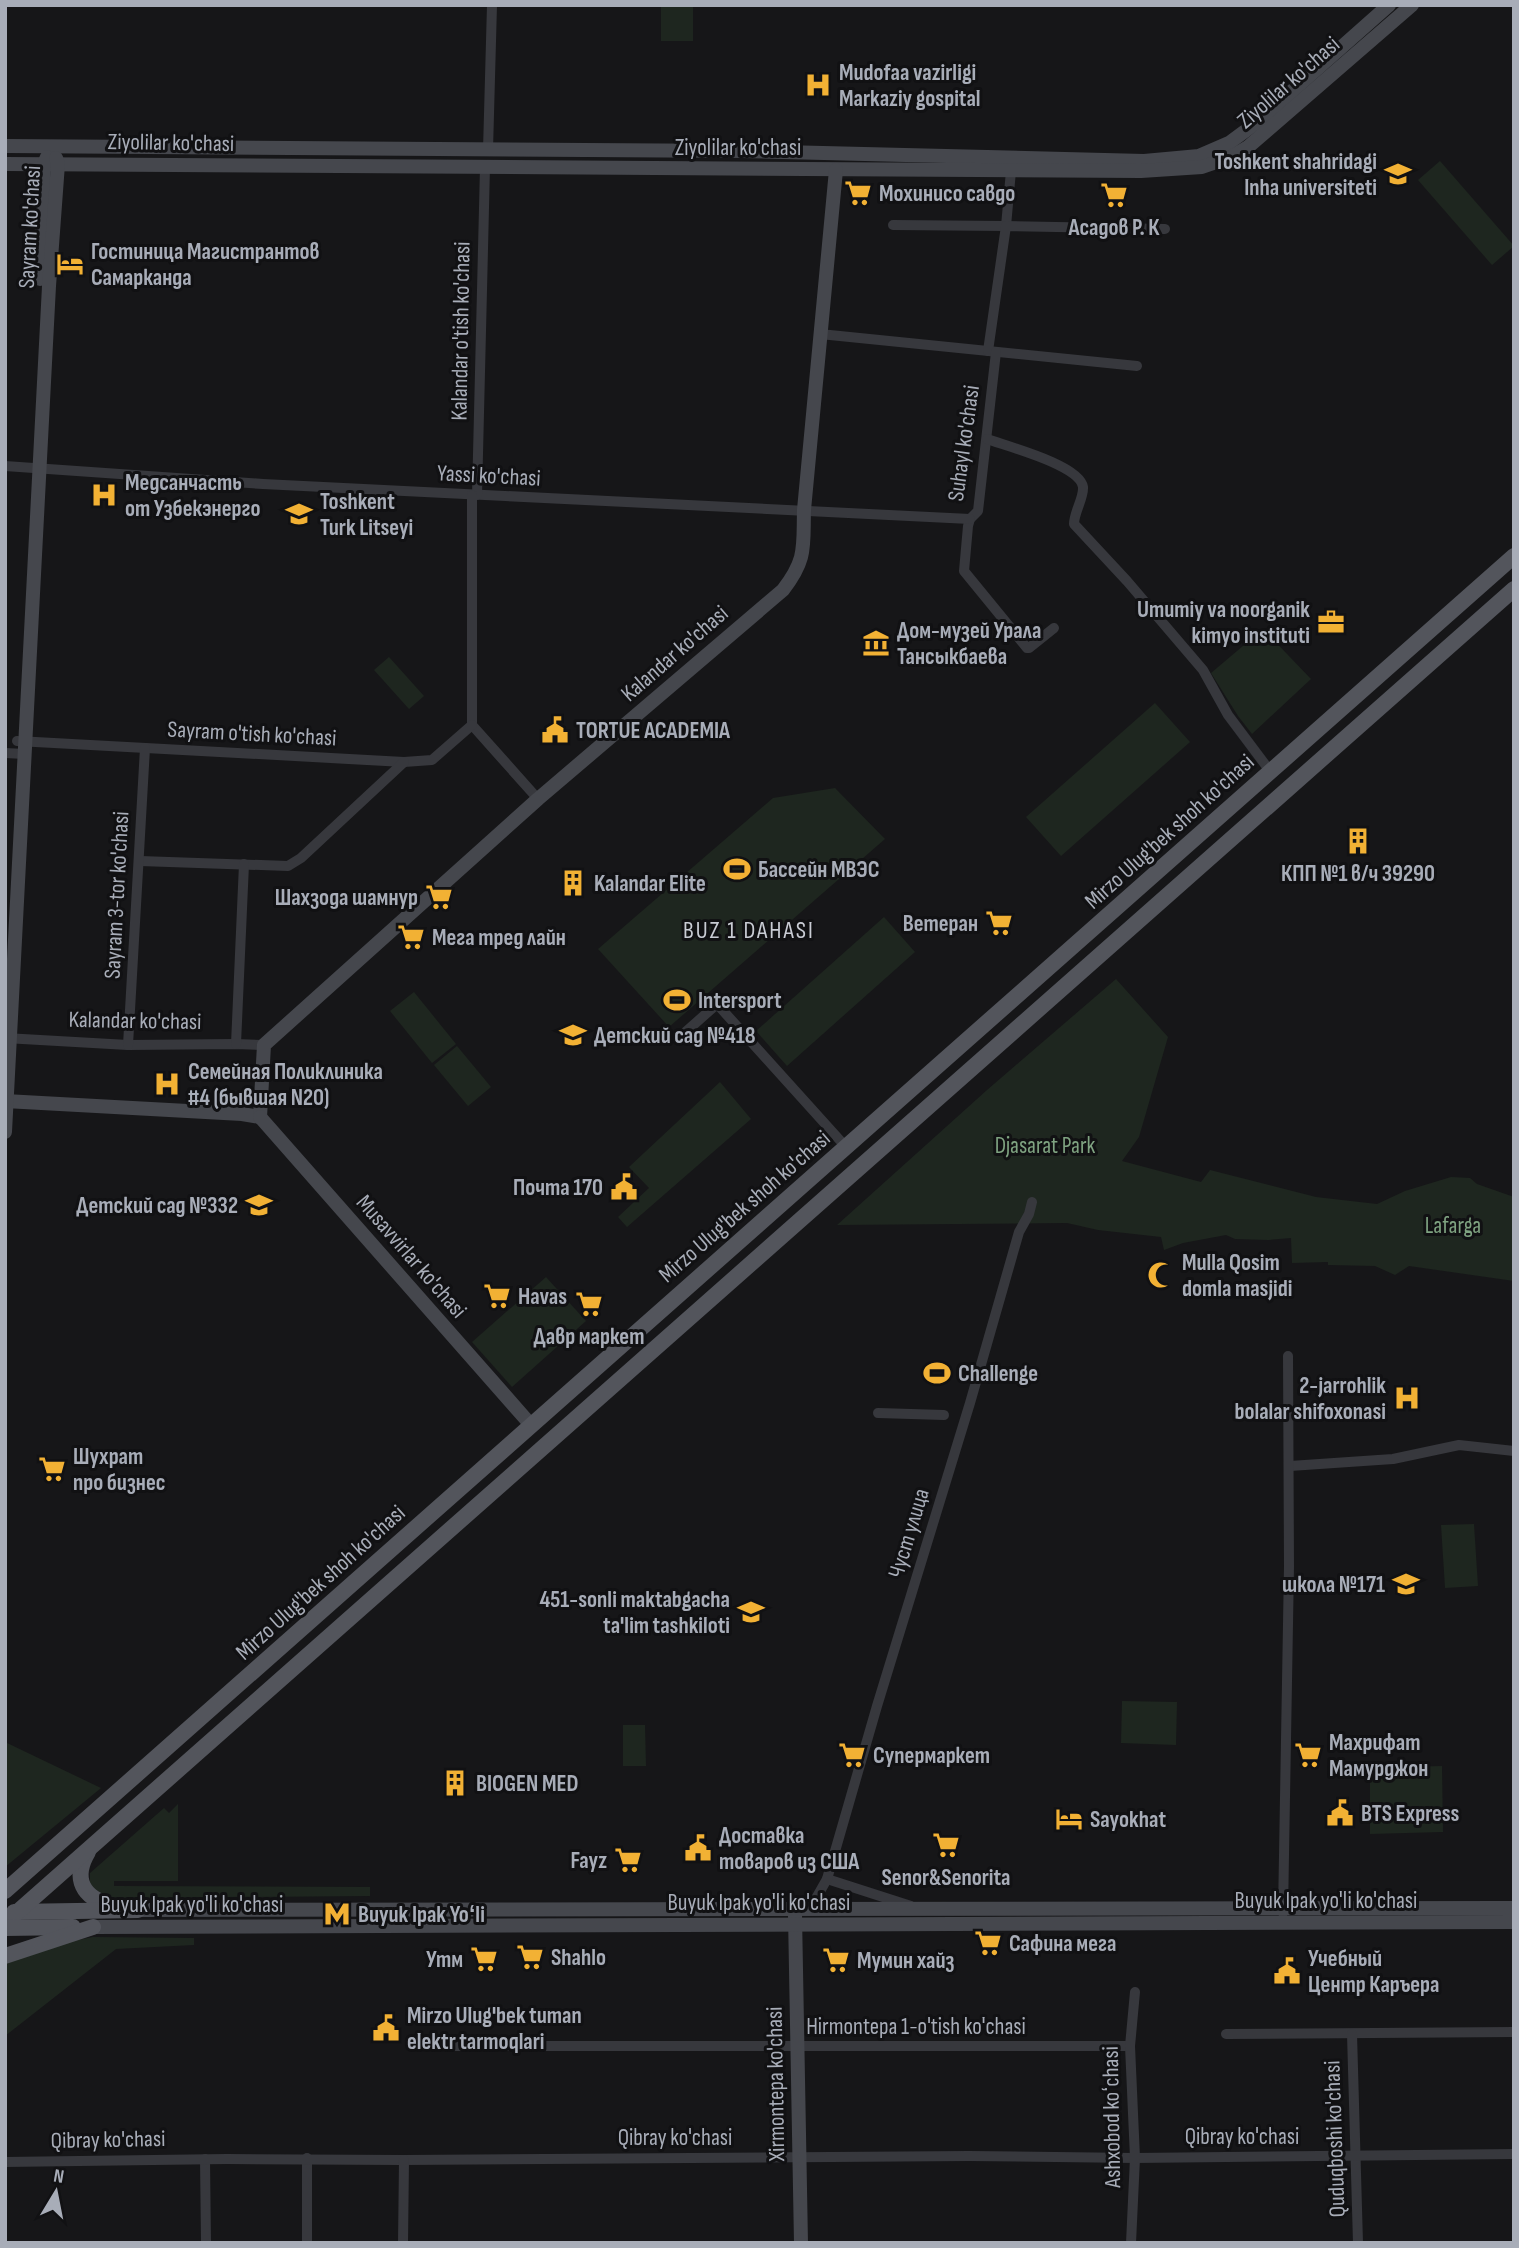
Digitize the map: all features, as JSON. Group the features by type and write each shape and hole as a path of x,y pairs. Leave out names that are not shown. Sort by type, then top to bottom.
{"main road":[{"name":"Ziyolilar ko'chasi","path":"5,164 836,170 1144,160 1207,154 1229,143 1256,123 1389,5"},
{"name":"Ziyolilar ko'chasi","path":"5,146 836,153 976,164 1011,171 1175,170 1221,162 1240,152 1412,5"},
{"name":"Sayram ko'chasi","path":"5,967 35,469 40,299 52,146"},
{"path":"291,147 291,166"},
{"path":"564,151 564,168"},
{"name":"Kalandar ko'chasi","path":"264,1045 538,799 783,590 794,575 802,559 804,510 836,170"},
{"name":"Mirzo Ulug'bek shoh ko'chasi","path":"5,1891 1514,556"},
{"name":"Mirzo Ulug'bek shoh ko'chasi","path":"9,1915 92,1846 1514,589"},
{"name":"Sayram ko'chasi","path":"5,1132 18,748"},
{"path":"1291,753 1307,772"},
{"path":"6,1101 260,1117 264,1045"},
{"name":"Musavvirlar ko'chasi","path":"260,1117 531,1425"},
{"path":"586,1377 601,1396"},
{"path":"5,1877 161,1753"},
{"path":"92,1846 81,1870 84,1889 100,1902 138,1910"},
{"name":"Buyuk Ipak yo'li ko'chasi","path":"5,1928 795,1924 1514,1908"},
{"name":"Xirmontepa ko'chasi","path":"792,1909 795,1924 801,2243"},
{"path":"795,1924 810,1909"},
{"name":"Buyuk Ipak yo'li ko'chasi","path":"9,1915 138,1910 917,1909 1514,1922"},
{"path":"333,1926 328,1922 328,1916 337,1910"},
{"path":"5,1956 93,1927"}],"street":[{"path":"488,150 492,5"},
{"name":"Kalandar ko'chasi","path":"836,153 836,170"},
{"name":"Kalandar o'tish ko'chasi","path":"472,725 474,495 485,167"},
{"name":"Suhayl ko'chasi","path":"1011,171 992,351 987,439 978,511 970,519 964,571 1027,648 1054,628"},
{"path":"893,225 1165,229"},
{"path":"820,334 1137,366"},
{"path":"987,439 1065,467 1081,483 1082,490 1074,524 1127,580 1203,670 1227,715 1270,771"},
{"name":"Yassi ko'chasi","path":"5,467 474,495 970,519"},
{"path":"472,725 538,799"},
{"name":"Sayram o'tish ko'chasi","path":"18,748 145,748 404,762 432,760 472,725"},
{"name":"Sayram 3-tor ko'chasi","path":"128,1045 145,748"},
{"path":"140,861 283,866 296,861 404,762"},
{"path":"236,1044 244,864"},
{"path":"681,1036 717,1004 846,1147"},
{"name":"Kalandar ko'chasi","path":"8,1038 128,1045 264,1045"},
{"name":"Чуст улица","path":"810,1909 827,1879 970,1403 1018,1232 1029,1214 1032,1202"},
{"path":"1283,1915 1290,1466 1288,1356"},
{"path":"878,1413 944,1415"},
{"path":"1290,1466 1394,1459 1459,1445 1514,1451"},
{"path":"827,1879 917,1909"},
{"name":"Ashxobod koʻchasi","path":"1131,2243 1135,2158 1130,2046 1135,1992"},
{"path":"1226,2034 1514,2032"},
{"name":"Quduqboshi ko'chasi","path":"1352,2034 1358,2243"},
{"name":"Hirmontepa 1-o'tish ko'chasi","path":"410,2043 415,2046 1130,2046"},
{"name":"Qibray ko'chasi","path":"5,2162 307,2158 404,2160 968,2155 1135,2158 1514,2154"},
{"path":"307,2158 307,2243"},
{"path":"202,2159 206,2243"},
{"path":"403,2243 404,2160"}],"green space":[{"path":"661,5 693,5 693,41 661,41"},
{"path":"1440,161 1514,246 1492,265 1418,180"},
{"path":"1263,629 1311,679 1252,734 1211,673"},
{"path":"389,657 424,696 409,709 374,670"},
{"path":"1155,703 1190,742 1061,856 1026,817"},
{"path":"835,788 885,839 669,1027 598,949 773,798"},
{"path":"884,917 915,952 787,1066 756,1031"},
{"path":"1116,979 1168,1037 1139,1137 1122,1161 1201,1182 1210,1170 1316,1197 1377,1204 1405,1191 1451,1177 1470,1178 1477,1184 1514,1197 1514,1281 1409,1266 1395,1275 1375,1266 1328,1265 1328,1262 1292,1263 1291,1238 1235,1239 1226,1235 1183,1243 1164,1250 1161,1237 1098,1230 1067,1223 837,1225"},
{"path":"414,992 456,1044 432,1063 390,1011"},
{"path":"457,1046 491,1087 468,1106 434,1065"},
{"path":"720,1082 751,1119 627,1227 618,1217 649,1188 629,1167"},
{"path":"546,1277 586,1321 512,1387 472,1342"},
{"path":"1474,1524 1478,1586 1445,1588 1441,1525"},
{"path":"1122,1701 1177,1702 1176,1745 1121,1743"},
{"path":"623,1725 645,1725 646,1766 623,1766"},
{"path":"5,1742 101,1788 5,1867"},
{"path":"1442,1766 1443,1832 1370,1834 1370,1768"},
{"path":"178,1804 178,1881 114,1881 114,1886 370,1887 370,1896 107,1898 90,1885 90,1873 164,1808 169,1813"},
{"path":"93,1937 194,1938 194,1945 116,1949 5,2036 5,1963 67,1942"}],"place":[{"name":"Mudofaa vazirligi Markaziy gospital","path":"818,85"},
{"name":"Toshkent shahridagi Inha universiteti","path":"1398,174"},
{"name":"Мохинисо савдо","path":"858,193"},
{"name":"Асадов Р. К","path":"1114,195"},
{"name":"Гостиница Магистрантов Самарканда","path":"70,264"},
{"name":"Медсанчасть от Узбекэнерго","path":"104,495"},
{"name":"Toshkent Turk Litseyi","path":"299,514"},
{"name":"Umumiy va noorganik kimyo instituti","path":"1331,622"},
{"name":"Дом-музей Урала Тансыкбаева","path":"876,643"},
{"name":"TORTUE ACADEMIA","path":"555,730"},
{"name":"КПП №1 в/ч 39290","path":"1358,841"},
{"name":"Бассейн МВЭС","path":"737,869"},
{"name":"Kalandar Elite","path":"573,883"},
{"name":"Шахзода шамнур","path":"439,897"},
{"name":"Ветеран","path":"999,923"},
{"name":"Мега тред лайн","path":"411,937"},
{"name":"Intersport","path":"677,1000"},
{"name":"Детский сад №418","path":"573,1035"},
{"name":"Семейная Поликлиника #4 (бывшая N20)","path":"167,1084"},
{"name":"Почта 170","path":"624,1187"},
{"name":"Детский сад №332","path":"259,1205"},
{"name":"Mulla Qosim domla masjidi","path":"1161,1275"},
{"name":"Havas","path":"497,1296"},
{"name":"Давр маркет","path":"589,1304"},
{"name":"Challenge","path":"937,1373"},
{"name":"2-jarrohlik bolalar shifoxonasi","path":"1407,1398"},
{"name":"Шухрат про бизнес","path":"52,1469"},
{"name":"школа №171","path":"1406,1584"},
{"name":"451-sonli maktabgacha ta'lim tashkiloti","path":"751,1612"},
{"name":"Супермаркет","path":"852,1755"},
{"name":"Махрифат Мамурджон","path":"1308,1755"},
{"name":"BIOGEN MED","path":"455,1783"},
{"name":"BTS Express","path":"1340,1813"},
{"name":"Sayokhat","path":"1069,1819"},
{"name":"Senor&Senorita","path":"946,1845"},
{"name":"Доставка товаров из США","path":"698,1848"},
{"name":"Fayz","path":"628,1860"},
{"name":"Buyuk Ipak Yoʻli","path":"337,1914"},
{"name":"Сафина мега","path":"988,1943"},
{"name":"Shahlo","path":"530,1957"},
{"name":"Утм","path":"484,1959"},
{"name":"Мумин хайз","path":"836,1960"},
{"name":"Учебный Центр Каръера","path":"1287,1971"},
{"name":"Mirzo Ulug'bek tuman elektr tarmoqlari","path":"386,2028"}],"district":[{"name":"BUZ 1 DAHASI","path":"749,930"}],"park label":[{"name":"Djasarat Park","path":"1045,1145"},
{"name":"Lafarga","path":"1453,1225"}]}
